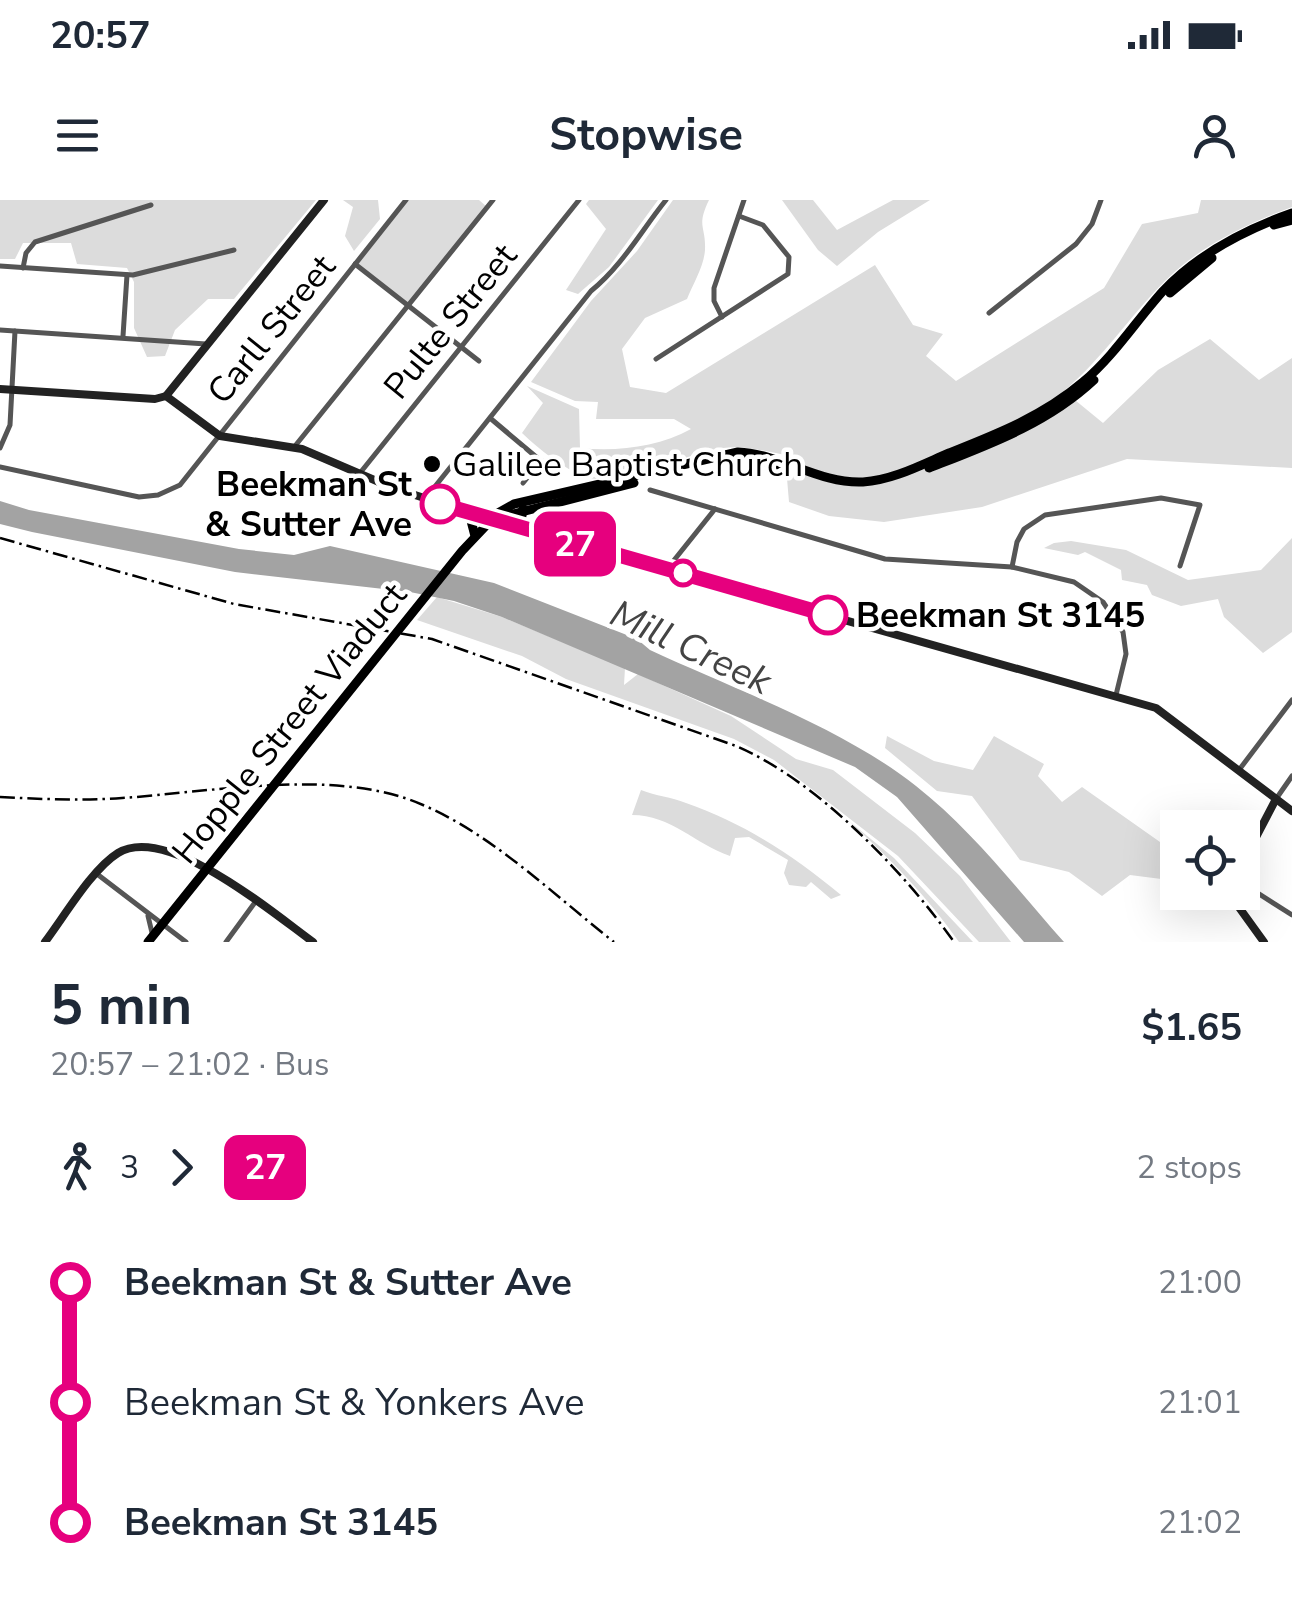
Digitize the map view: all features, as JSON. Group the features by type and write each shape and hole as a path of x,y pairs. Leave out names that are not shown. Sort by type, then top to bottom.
{"main road":[{"path":"0,389 166,396 324,200"},
{"path":"491,520 721,459 759,460 846,487 880,485 914,474 1013,435 1060,408 1100,375 1158,306 1194,271 1239,241 1292,216"},
{"path":"491,520 508,506 538,497 738,452 761,454 836,480 862,482 899,474 1009,430 1046,410 1095,372 1190,266 1238,235 1292,216"},
{"path":"166,396 220,436 319,455 425,499 491,520 1164,712 1292,811"},
{"path":"520,528 523,509"},
{"path":"469,513 476,533"},
{"name":"Hopple Street Viaduct","path":"151,939 476,533 491,520"},
{"path":"1260,830 1276,800"},
{"path":"45,942 107,861 123,850 151,845 194,862 313,942"},
{"path":"1241,910 1264,942"}],"street":[{"name":"Carll Street","path":"0,467 138,497 176,488 406,200"},
{"path":"293,448 493,200"},
{"name":"Pulte Street","path":"360,473 579,200"},
{"path":"425,499 591,291 608,277 666,200"},
{"path":"722,316 714,300 714,288 744,200"},
{"path":"989,313 1076,244 1092,224 1101,200"},
{"path":"23,268 26,254 35,242 152,205"},
{"path":"656,358 780,281 790,270 789,257 763,225 739,216"},
{"path":"0,266 126,275 234,250"},
{"path":"356,264 478,362"},
{"path":"123,336 126,275"},
{"path":"0,330 208,344"},
{"path":"0,448 10,426 15,330"},
{"path":"490,418 541,461 560,466"},
{"path":"523,483 541,461"},
{"path":"650,490 884,559 1012,567 1074,582 1113,613 1123,632 1126,647 1116,696"},
{"path":"1012,567 1024,529 1045,514 1161,498 1200,506 1180,566"},
{"path":"667,569 715,509"},
{"path":"1238,770 1292,700"},
{"path":"1276,800 1292,776"},
{"path":"96,874 186,942"},
{"path":"1260,895 1292,915"},
{"path":"226,942 256,902"},
{"path":"148,916 151,939"}],"shaded area":[{"path":"0,200 316,200 234,299 208,299 175,330 165,356 147,357 134,328 134,282 127,268 77,264 71,243 23,243 15,259 0,259"},
{"path":"343,200 378,200 380,219 354,251 345,236 353,207"},
{"path":"406,200 479,200 487,207 408,306 355,264"},
{"path":"589,200 658,200 609,267 578,294 566,290 606,229 586,204"},
{"path":"673,200 709,200 702,221 703,262 687,299 645,318 622,349 630,387 666,393 875,265 913,325 943,334 926,356 956,381 1104,288 1142,224 1198,213 1201,200 1292,200 1292,207 1224,237 1179,268 1064,391 1103,423 1158,370 1210,339 1259,380 1292,358 1292,468 1127,459 982,507 884,522 829,516 789,502 785,455 754,449 723,448 633,474 586,477 552,458 522,433 543,403 527,386 579,409 580,448 637,447 691,429 674,419 596,419 598,402 575,401 531,382"},
{"path":"782,200 813,200 837,230 893,200 930,200 878,232 837,266 818,250"},
{"path":"0,501 29,510 239,549 294,555 330,546 494,583 637,639 650,650 822,728 887,765 956,821 1064,942 1024,942 897,797 855,767 502,617 410,592 235,572 32,532 0,524"},
{"path":"1292,538 1292,632 1263,653 1224,617 1218,599 1181,606 1152,595 1147,585 1122,580 1121,570 1085,552 1078,555 1044,548 1071,541 1126,550 1188,580 1261,570"},
{"path":"437,597 502,617 625,668 624,685 638,674 731,716 796,759 833,770 915,833 960,876 1011,942 979,942 898,856 774,760 734,739 566,679 522,656 417,620"},
{"path":"887,736 934,761 973,770 994,736 1044,764 1038,776 1062,802 1082,787 1160,842 1160,879 1130,875 1102,896 1069,872 1020,860 972,796 937,791 885,748"},
{"path":"641,790 707,811 748,831 787,854 841,895 831,899 811,882 806,887 789,885 784,873 788,860 749,837 735,838 730,856 671,825 632,815"},
{"path":"849,821 894,858 973,942 959,942 907,879"}],"railway":[{"path":"0,538 234,604 432,639 736,746 797,781 856,830 910,886 954,942"},
{"path":"0,797 107,799 275,785 353,787 389,794 423,805 474,832 614,942"}],"bus line":[{"name":"27","path":"440,504 828,615"}],"place":[{"name":"Galilee Baptist Church","path":"432,464"},
{"name":"Beekman St & Sutter Ave","path":"440,504"},
{"name":"Beekman St 3145","path":"828,615"}],"water label":[{"name":"Mill Creek","path":"691,647"}]}
